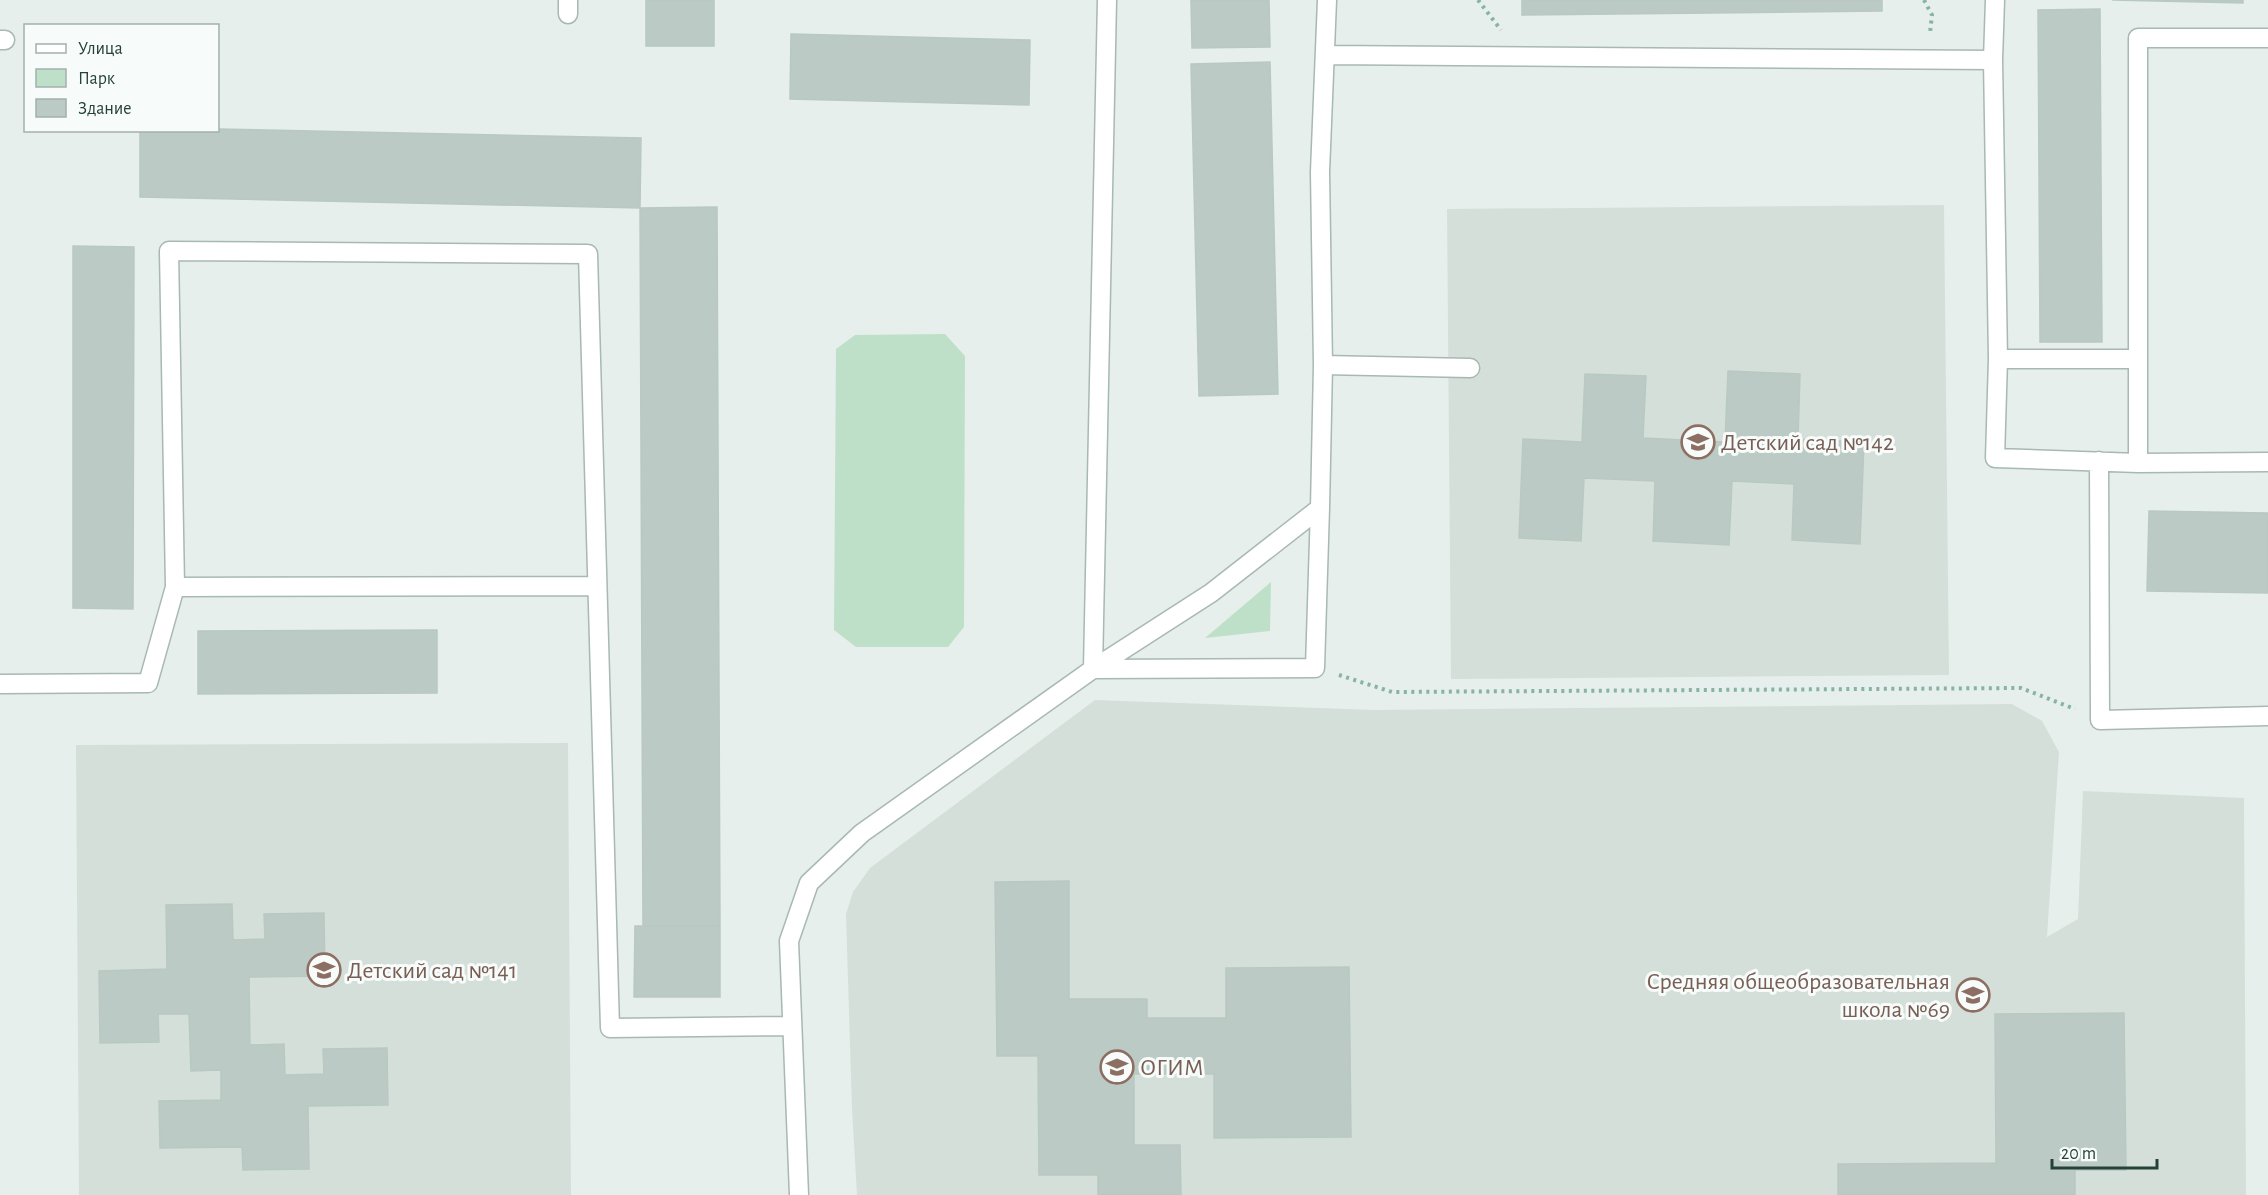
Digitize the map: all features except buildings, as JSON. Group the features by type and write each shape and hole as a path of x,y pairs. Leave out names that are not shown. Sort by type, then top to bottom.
{"street":[{"path":"1093,669 1107,0"},
{"path":"1093,669 1315,668 1323,365 1320,171 1327,0"},
{"path":"1995,0 1993,60 1998,359 1995,458 2138,463 2268,462"},
{"path":"2138,463 2138,38 2268,38"},
{"path":"1326,55 1993,60"},
{"path":"0,684 148,682 175,587 169,251 588,254 610,1028 791,1026"},
{"path":"1998,359 2138,359"},
{"path":"1323,365 1470,368"},
{"path":"2099,461 2100,720 2268,716"},
{"path":"799,1195 789,941 809,883 862,833 1093,669 1211,593 1320,508"},
{"path":"175,587 597,586"}],"path":[{"path":"1924,0 1932,15 1929,59"},
{"path":"1315,668 1392,692 2021,688 2100,720"}],"shaded area":[{"name":"Детский сад №142","path":"1944,205 1949,675 1451,679 1447,209"},
{"path":"1095,700 1375,710 2012,704 2042,721 2059,752 2047,937 2078,919 2083,791 2244,798 2246,1195 857,1195 846,914 853,892 870,868"},
{"name":"Детский сад №141","path":"568,743 571,1195 79,1195 76,745"}],"green space":[{"path":"945,334 965,356 964,627 948,647 856,647 834,630 836,349 855,335"},
{"path":"1271,582 1270,631 1205,638"}],"place":[{"name":"Детский сад №142","path":"1698,442"},
{"name":"Детский сад №141","path":"324,970"},
{"name":"Средняя общеобразовательная школа №69","path":"1973,995"},
{"name":"ОГИМ","path":"1117,1067"}]}
